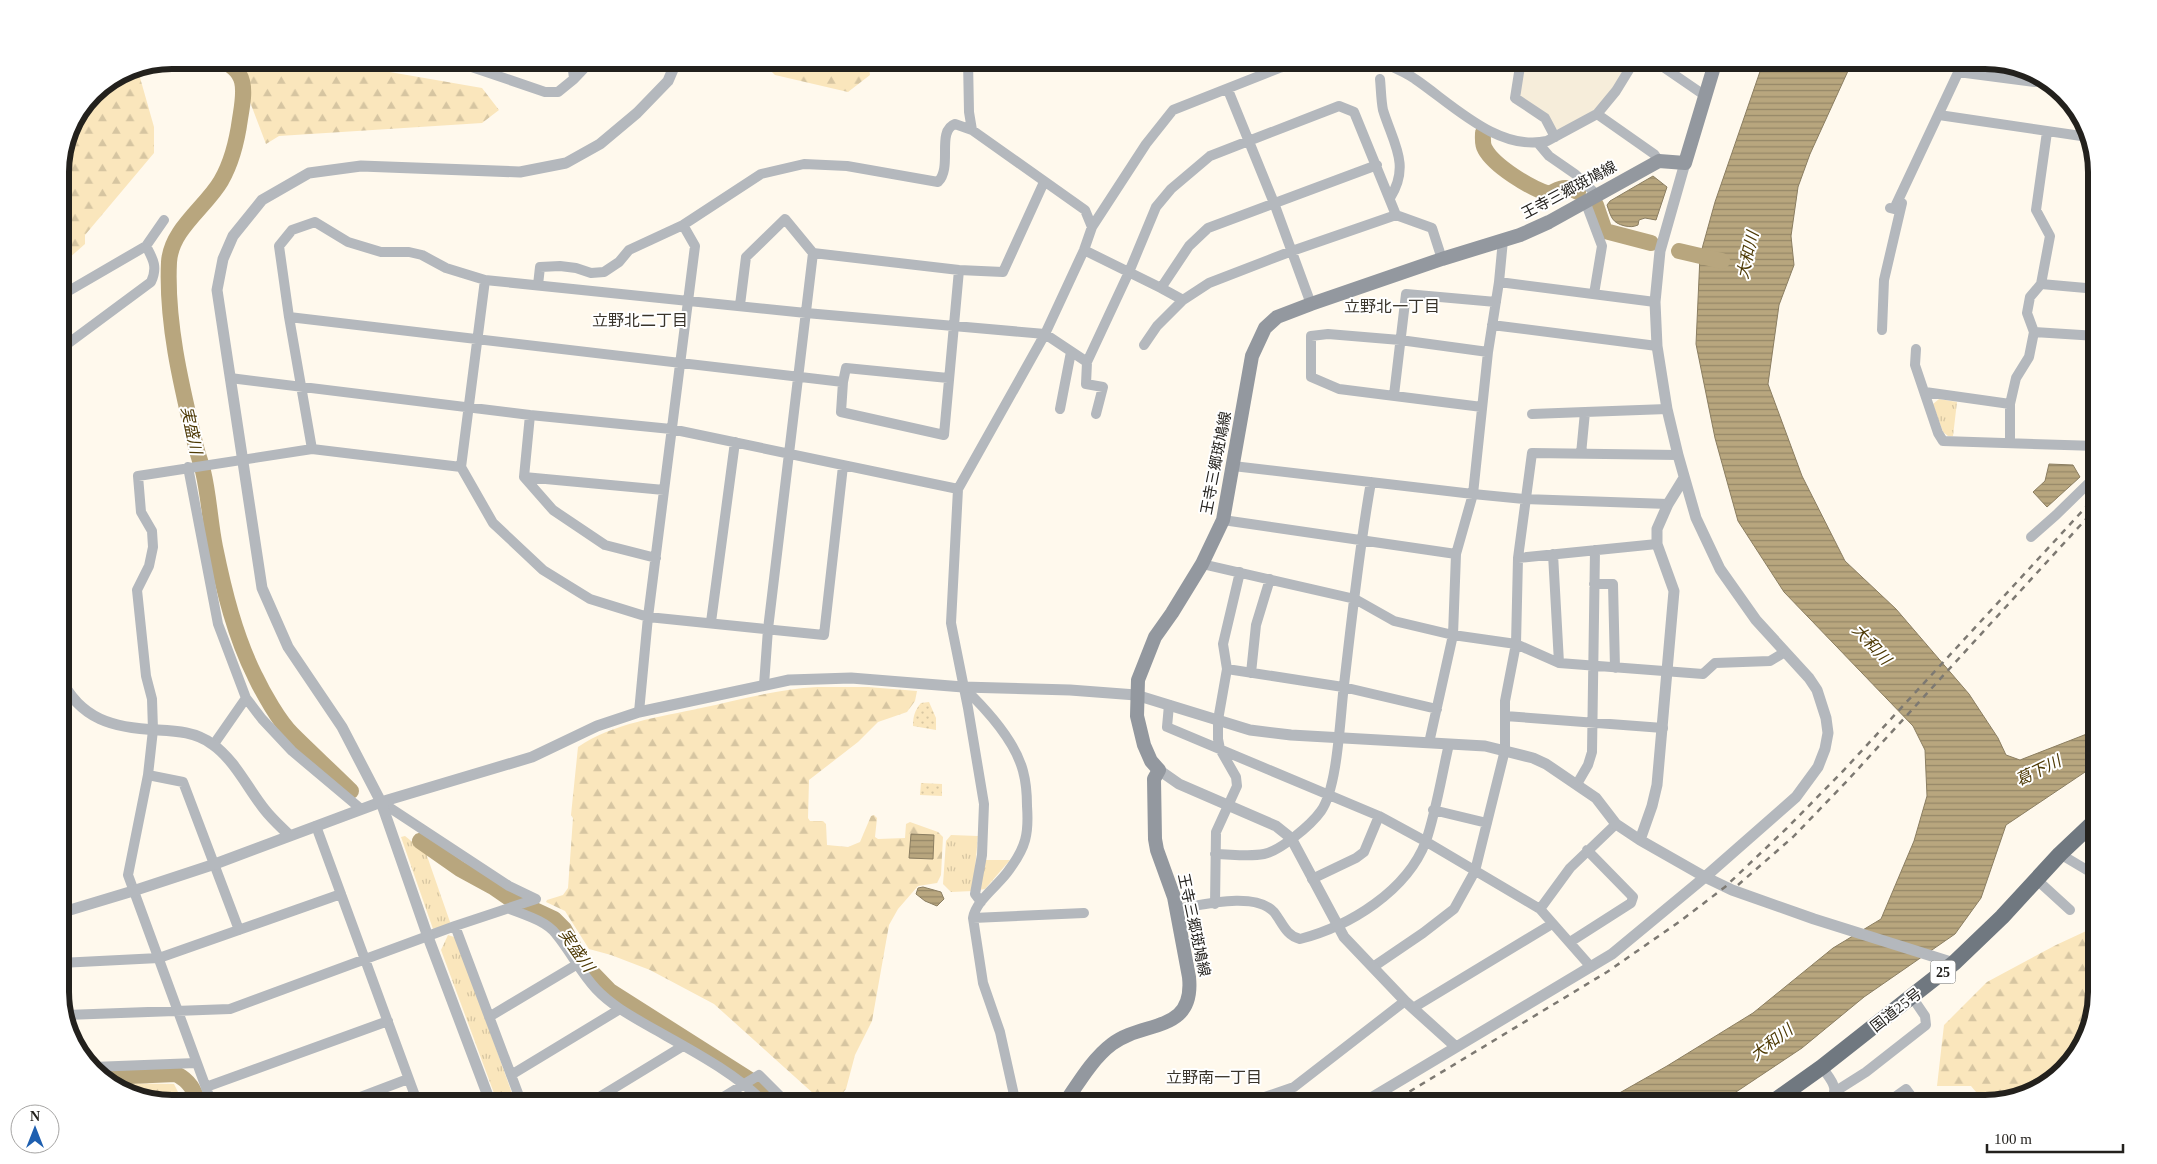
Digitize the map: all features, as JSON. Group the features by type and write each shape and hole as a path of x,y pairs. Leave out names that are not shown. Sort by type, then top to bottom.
{"highway":[{"name":"国道25号","path":"1783,1095 1822,1067 1954,963 2002,917 2060,854 2088,828"}],"main road":[{"path":"1659,161 1685,163 1713,69"},
{"name":"王寺三郷斑鳩線","path":"1071,1095 1099,1056 1109,1046 1120,1038 1139,1030 1174,1020 1181,1013 1186,1003 1190,986 1176,909 1155,839 1154,779 1159,770 1151,760 1144,745 1137,716 1136,695 1138,680 1155,637 1202,564 1223,520 1252,356 1265,328 1277,317 1311,304 1503,240 1549,222 1659,161"}],"street":[{"path":"478,69 546,92 558,92 583,69"},
{"path":"573,69 574,79"},
{"path":"488,1095 428,937 381,802 342,727 288,647 262,588 217,290 223,260 233,236 262,200 309,173 353,168 520,172 566,164 600,144 637,113 668,80 673,69"},
{"path":"968,69 969,112 972,130"},
{"path":"981,902 975,894 982,855 984,804 951,623 958,489 1045,334 1084,250 1092,227 1146,144 1173,110 1228,90 1268,69"},
{"path":"1396,69 1414,78 1477,125 1515,140 1538,143 1555,137 1597,114 1616,91 1629,69"},
{"path":"1519,69 1514,94 1515,98 1546,118 1555,137"},
{"path":"1666,69 1704,95"},
{"path":"1890,208 1894,210 1960,69"},
{"path":"1958,72 2035,82"},
{"path":"1380,79 1383,108 1401,161 1398,185 1390,198"},
{"path":"1228,90 1274,203 1311,304"},
{"path":"1096,414 1103,387 1086,384 1087,362 1129,272 1156,207 1170,189 1210,156 1339,106 1354,112 1396,216"},
{"path":"1597,114 1654,154 1659,161"},
{"path":"1939,115 2082,136"},
{"path":"538,285 540,267 560,266 591,273 604,272 619,262 629,250 683,225 761,174 804,164 847,166 938,182 946,165 945,136 947,130 956,124 972,130 1085,210 1092,227"},
{"path":"2010,443 2010,404 2016,378 2029,357 2034,332 2027,313 2030,297 2041,284 2050,236 2036,210 2047,132"},
{"path":"1538,143 1549,156 1575,174 1591,198 1602,246 1594,294"},
{"path":"1376,1095 1612,954 1705,877 1796,797 1818,767 1825,749 1828,733 1823,704 1809,678 1756,620 1720,569 1696,518 1678,456 1667,409 1657,346 1655,302 1660,251 1685,163"},
{"path":"1160,288 1190,246 1208,228 1377,165"},
{"path":"1882,330 1884,280 1897,217 1910,175"},
{"path":"740,305 746,257 785,219 813,252 959,270 1003,272 1044,182"},
{"path":"1144,345 1157,326 1183,300 1209,283 1292,251 1396,216 1432,228 1442,259"},
{"path":"69,291 146,246 164,220"},
{"path":"312,449 289,317 280,246 292,230 315,222 348,242 382,252 409,252 422,255 446,268 485,280 806,313 953,324 1045,334 1087,362"},
{"path":"639,712 648,617 695,246 683,225"},
{"path":"1429,743 1453,635 1456,554 1473,494 1488,352 1499,282 1503,240"},
{"path":"69,343 151,282 155,274 155,262 146,246"},
{"path":"1084,250 1183,300"},
{"path":"764,685 768,629 813,252"},
{"path":"948,378 846,368 841,412 944,435 959,270"},
{"path":"485,280 461,467 493,524 543,570 590,599 648,617 711,622 824,636 843,466"},
{"path":"1499,282 1655,302"},
{"path":"2041,284 2088,288"},
{"path":"1394,394 1406,294 1496,302"},
{"path":"289,317 843,382"},
{"path":"1492,325 1657,346"},
{"path":"2034,332 2088,335"},
{"path":"1482,407 1394,394 1339,389 1311,377 1311,336 1328,334 1400,340 1488,352"},
{"path":"1916,349 1915,365 1938,434 1943,441 2088,446"},
{"path":"1060,410 1071,352"},
{"path":"230,378 530,415 671,429 958,489"},
{"path":"1924,392 2010,404"},
{"path":"1532,414 1667,409"},
{"path":"1581,454 1585,412"},
{"path":"530,415 524,477 553,510 605,544 656,558"},
{"path":"711,622 735,442"},
{"path":"209,1095 128,874 148,775 153,730 152,699 144,658 137,590 149,566 153,547 152,531 142,512 138,476 242,458 312,449 461,467"},
{"path":"1373,967 1454,909 1475,871 1505,750 1505,702 1516,644 1518,558 1524,499 1532,453 1678,456"},
{"path":"1233,466 1524,499 1668,504"},
{"path":"188,467 218,624 246,698 262,719 292,751 361,809"},
{"path":"524,477 664,490"},
{"path":"1640,840 1657,785 1674,591 1657,544 1657,529 1668,504 1684,478"},
{"path":"1214,854 1264,854 1291,838 1312,822 1322,810 1329,795 1356,599 1361,540 1371,482"},
{"path":"2031,536 2088,484"},
{"path":"1223,520 1456,554"},
{"path":"1518,558 1657,544"},
{"path":"1577,784 1588,765 1592,752 1594,724 1595,550"},
{"path":"1553,554 1559,663"},
{"path":"1202,564 1356,599 1394,621 1453,635 1516,644 1559,663 1703,674 1715,663 1770,661 1785,652"},
{"path":"1215,904 1214,854 1216,832 1237,786 1236,777 1220,749 1218,720 1227,669 1223,644 1240,572"},
{"path":"1251,673 1256,625 1270,579"},
{"path":"1594,584 1613,584 1615,668"},
{"path":"1227,669 1343,686 1436,708"},
{"path":"69,910 215,864 381,802 532,757 597,726 639,712 789,680 851,678 963,687 1070,690 1136,695 1250,730 1291,735 1485,746 1505,750 1533,758 1577,784 1596,798 1616,824 1705,877 1732,890 1814,919 1954,963"},
{"path":"963,687 987,711 1018,757 1027,792 1028,827 1026,841 1003,878 974,910 973,918 983,983 1000,1032 1014,1095"},
{"path":"69,693 86,712 112,725 153,730 184,731 214,744 233,766 265,810 289,835"},
{"path":"214,744 246,698"},
{"path":"1168,705 1167,727 1379,816 1510,890 1540,910 1591,967"},
{"path":"1505,716 1663,728"},
{"path":"1176,909 1241,900 1262,903 1273,911 1289,934 1300,939 1336,925 1382,900 1408,873 1425,841 1449,744"},
{"path":"1159,770 1179,784 1276,826 1291,838 1344,937 1409,1005 1456,1047"},
{"path":"148,775 183,782 239,930"},
{"path":"72,1016 230,1009 455,926 536,899 509,886 381,802"},
{"path":"1433,810 1487,823"},
{"path":"1312,879 1356,858 1364,852 1379,816"},
{"path":"1540,910 1570,868 1616,824"},
{"path":"316,826 367,960 414,1095"},
{"path":"1570,942 1631,902 1633,896 1587,850"},
{"path":"2060,854 2088,871"},
{"path":"2036,879 2070,910"},
{"path":"69,963 159,958 341,894"},
{"path":"513,908 538,920 555,932 576,964 597,990 620,1009 746,1084 757,1095"},
{"path":"973,918 1084,913"},
{"path":"1270,1095 1294,1087 1409,1005 1552,924"},
{"path":"455,926 518,1095"},
{"path":"489,1017 576,964"},
{"path":"1834,1095 1836,1091 1866,1072 1926,1025 1925,1016 1912,997"},
{"path":"511,1076 620,1009"},
{"path":"206,1087 388,1021"},
{"path":"603,1095 683,1046"},
{"path":"101,1067 196,1063"},
{"path":"1822,1067 1835,1086 1836,1091"},
{"path":"727,1095 759,1075 779,1095"},
{"path":"366,1095 408,1079"},
{"path":"1898,1095 1906,1089 1910,1095"}],"shaded area":[{"path":"1522,69 1627,69 1603,105 1560,130 1554,129 1519,99"}],"green space":[{"path":"237,69 373,69 482,88 499,110 482,123 279,136 266,144"},
{"path":"769,69 869,69 870,75 848,92 775,75"},
{"path":"139,74 154,127 154,153 85,235 85,244 69,258 69,165 72,145 86,114 99,99 114,86"},
{"path":"1939,399 1957,402 1953,436 1948,436 1943,432 1933,404"},
{"path":"868,687 917,691 915,701 907,712 878,722 858,742 809,780 808,818 810,821 823,821 826,824 827,845 848,847 860,842 871,816 874,815 877,818 875,837 878,839 905,838 906,824 910,822 938,832 943,837 941,875 937,883 918,886 898,909 889,925 872,1021 855,1055 846,1089 841,1095 815,1095 714,1004 650,970 589,949 565,911 546,902 563,895 568,888 573,818 571,815 578,747 621,726 773,692 802,688"},
{"path":"929,702 936,718 936,730 913,726 917,708 921,703"},
{"path":"921,783 942,784 942,796 920,795"},
{"path":"951,835 978,836 973,891 951,892 943,884 946,841"},
{"path":"405,836 426,853 450,922 449,925 433,929 401,837"},
{"path":"985,860 1010,860 985,889 979,890"},
{"path":"2088,930 2088,993 2085,1019 2078,1038 2064,1058 2043,1078 2019,1090 2006,1093 1978,1095 1971,1086 1937,1086 1944,1025 1987,982"},
{"path":"448,935 457,938 513,1095 495,1095 441,950"},
{"path":"123,1083 174,1084 180,1095 151,1093"}],"water":[{"path":"1761,69 1849,69 1810,154 1798,187 1791,236 1794,265 1779,305 1768,384 1802,476 1845,561 1896,609 1969,694 1998,738 2006,755 2020,760 2088,734 2088,770 2006,825 1981,898 1955,934 1864,997 1802,1048 1732,1095 1616,1095 1753,1013 1833,948 1881,919 1914,841 1927,796 1925,750 1913,726 1784,592 1738,521 1715,438 1696,344 1700,256 1715,202"},
{"path":"1653,176 1667,187 1656,220 1645,218 1639,220 1638,225 1632,227 1621,225 1615,221 1607,205 1610,201"},
{"path":"2049,464 2073,465 2080,477 2047,507 2033,492 2045,481"},
{"path":"911,834 934,835 933,859 909,858"},
{"path":"923,887 941,892 944,899 937,906 925,901 916,894 918,888"}],"waterway":[{"name":"実盛川","path":"234,69 240,76 243,92 242,110 231,159 215,191 182,229 171,250 169,262 170,309 176,356 205,480 218,564 226,597 248,661 258,683 282,722 351,791"},
{"path":"1483,133 1483,145 1490,156 1504,169 1523,182 1549,194 1563,188 1578,192"},
{"path":"1596,205 1605,231 1651,243"},
{"path":"1679,251 1722,261"},
{"name":"実盛川","path":"420,841 460,869 509,898 554,919 564,929 583,963 610,991 758,1085 767,1095"},
{"path":"112,1077 176,1074 191,1086 195,1095"}],"railway":[{"path":"1404,1095 1607,972 1679,922 1725,887 1844,770 2088,505"},
{"path":"1738,885 1793,837 1847,781 2088,517"}],"district":[{"name":"立野北一丁目","path":"1392,306"},
{"name":"立野北二丁目","path":"640,320"},
{"name":"立野南一丁目","path":"1214,1077"}],"water label":[{"name":"大和川","path":"1747,255"},
{"name":"大和川","path":"1872,644"},
{"name":"葛下川","path":"2038,770"},
{"name":"大和川","path":"1771,1042"}]}
